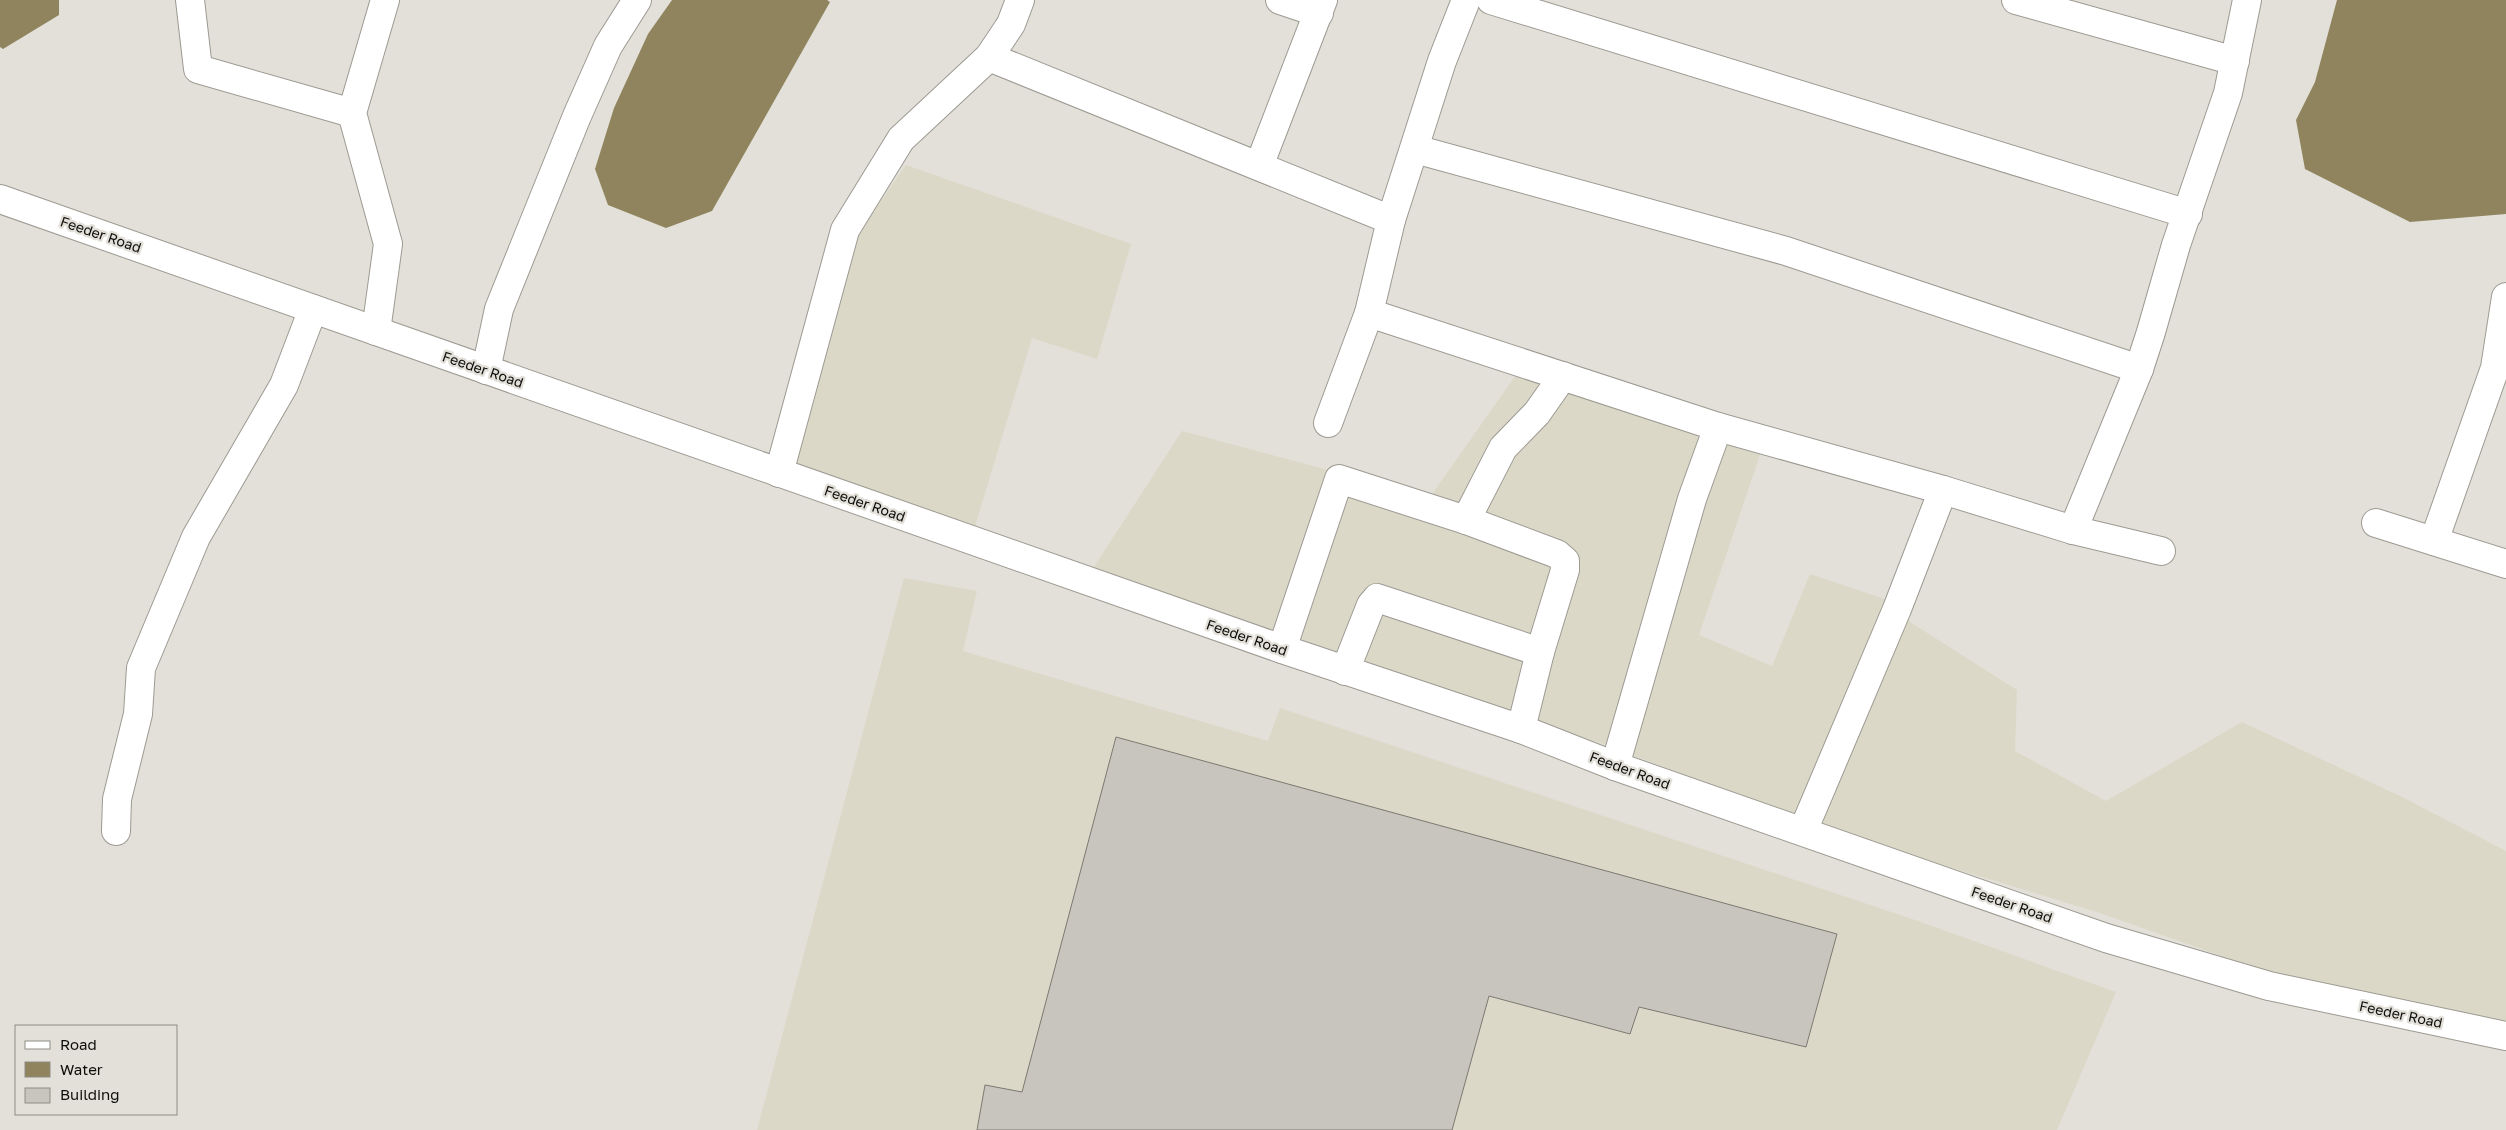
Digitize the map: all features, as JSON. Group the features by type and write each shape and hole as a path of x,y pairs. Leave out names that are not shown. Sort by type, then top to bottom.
{"street":[{"path":"190,0 198,69 352,113"},
{"path":"376,331 388,244 352,113 385,0"},
{"path":"486,370 500,309 573,125 608,46 638,0"},
{"path":"779,473 845,230 900,139 989,57 1011,24 1020,0"},
{"path":"1260,166 1321,6 1280,0"},
{"path":"1328,423 1369,312 1391,220 1442,61 1466,0"},
{"path":"1491,0 2188,214"},
{"path":"2016,0 2235,61"},
{"path":"2073,530 2139,369 2176,245 2228,93 2247,0"},
{"path":"989,57 1391,220"},
{"path":"1415,149 1786,251 2139,369"},
{"name":"Feeder Road","path":"0,199 1345,671 1521,729 1615,766 2135,947 2269,986 2506,1036"},
{"path":"2434,541 2495,368 2506,297"},
{"path":"116,831 117,798 138,714 141,668 196,537 284,385 313,309"},
{"path":"1369,312 1718,427 1943,490 2073,530 2161,551"},
{"path":"1466,520 1503,448 1537,413 1563,376"},
{"path":"1615,766 1692,498 1718,427"},
{"path":"1282,649 1339,479 1466,520 1557,554 1565,561 1565,570 1540,652 1521,729"},
{"path":"1803,831 1896,609 1943,490"},
{"path":"2376,523 2506,564"},
{"path":"1345,671 1371,604 1377,598 1540,652"}],"shaded area":[{"path":"906,165 1131,244 1097,359 1032,338 973,533 792,469 856,237"},
{"path":"1516,375 1762,449 1699,635 1772,666 1810,574 1887,600 1910,622 2017,690 2015,751 2106,801 2242,722 2402,797 2506,851 2506,1023 2264,971 2097,912 1850,837 1606,745 1092,570 1182,431 1430,497"},
{"path":"904,578 977,591 963,651 1268,741 1280,708 1918,921 2116,992 2057,1130 757,1130"}],"water":[{"path":"0,0 59,0 59,15 3,49 0,47"},
{"path":"672,0 827,0 830,2 712,211 666,228 608,205 595,169 614,108 648,34"},
{"path":"2337,0 2506,0 2506,214 2410,222 2305,169 2296,120 2315,82"}],"building":[{"path":"1116,737 1837,934 1806,1047 1639,1007 1630,1034 1489,996 1452,1130 977,1130 985,1085 1022,1092"}]}
